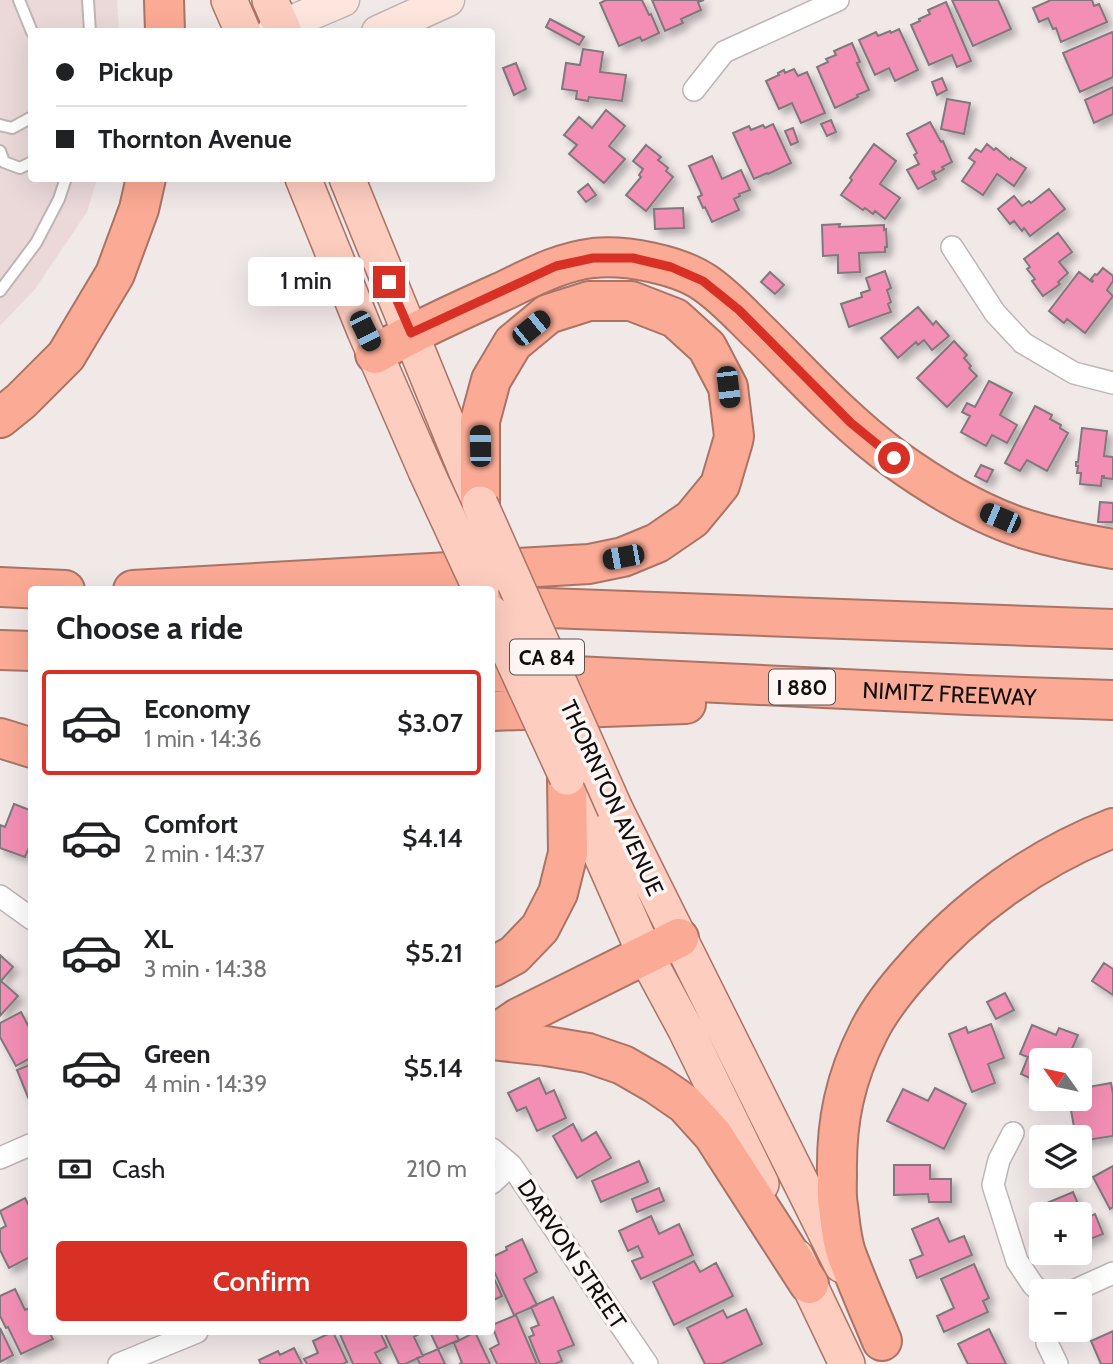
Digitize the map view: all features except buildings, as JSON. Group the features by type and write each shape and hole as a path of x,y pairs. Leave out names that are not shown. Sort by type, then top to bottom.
{"highway":[{"path":"164,0 165,28"},
{"path":"0,418 66,356 115,274 147,189"},
{"path":"376,354 411,333 556,266 593,258 633,258 671,267 703,281 739,310 851,423 894,458 933,484 976,508 1023,528 1073,542 1113,549"},
{"path":"203,586 589,564 623,557 657,543 692,519 720,485 733,441 728,387 707,347 675,318 631,301 589,301 548,314 513,342 491,380 480,421 480,505"},
{"path":"0,587 28,588"},
{"path":"495,606 1113,629"},
{"path":"0,650 28,651"},
{"name":"NIMITZ FREEWAY","path":"495,672 1113,700"},
{"path":"495,711 968,695"},
{"path":"0,738 28,747"},
{"path":"495,965 514,955 540,928 558,893 568,853 567,777"},
{"path":"888,1353 845,1250 837,1203 840,1112 852,1068 870,1029 896,989 930,949 1006,885 1050,857 1113,828"},
{"path":"495,1036 518,1018 679,938"},
{"path":"495,1038 588,1053 623,1065 685,1104 713,1135 809,1284"}],"main road":[{"path":"229,0 241,28"},
{"path":"277,22 343,0"},
{"path":"387,28 448,0"},
{"path":"305,182 365,331 479,586"},
{"name":"THORNTON AVENUE","path":"348,182 480,505 615,809 888,1353"},
{"name":"THORNTON AVENUE","path":"495,621 645,954 686,1030 847,1364"}],"street":[{"path":"694,90 724,52 838,0"},
{"path":"952,247 995,313 1023,343 1074,373 1113,383"},
{"path":"0,896 28,916"},
{"path":"1013,1133 999,1160 993,1185 1017,1261 1029,1279"},
{"path":"0,1158 28,1146"},
{"name":"DARVON STREET","path":"495,1152 511,1165 647,1364"},
{"path":"495,1180 511,1165"},
{"path":"1092,1282 1113,1273"},
{"path":"120,1364 190,1335"},
{"path":"1047,1342 1057,1364"}],"lane":[{"path":"19,0 30,28"},
{"path":"88,0 90,28"},
{"path":"0,125 12,128 28,119"},
{"path":"0,152 4,162 20,168 28,164"},
{"path":"0,291 36,243 59,199 65,182"}],"shaded area":[{"path":"0,0 117,0 119,28 28,28 28,182 96,182 87,212 35,289 0,326"}],"route":[{"path":"389,282 411,333 556,266 593,258 633,258 671,267 703,281 739,310 851,423 894,458"}]}
